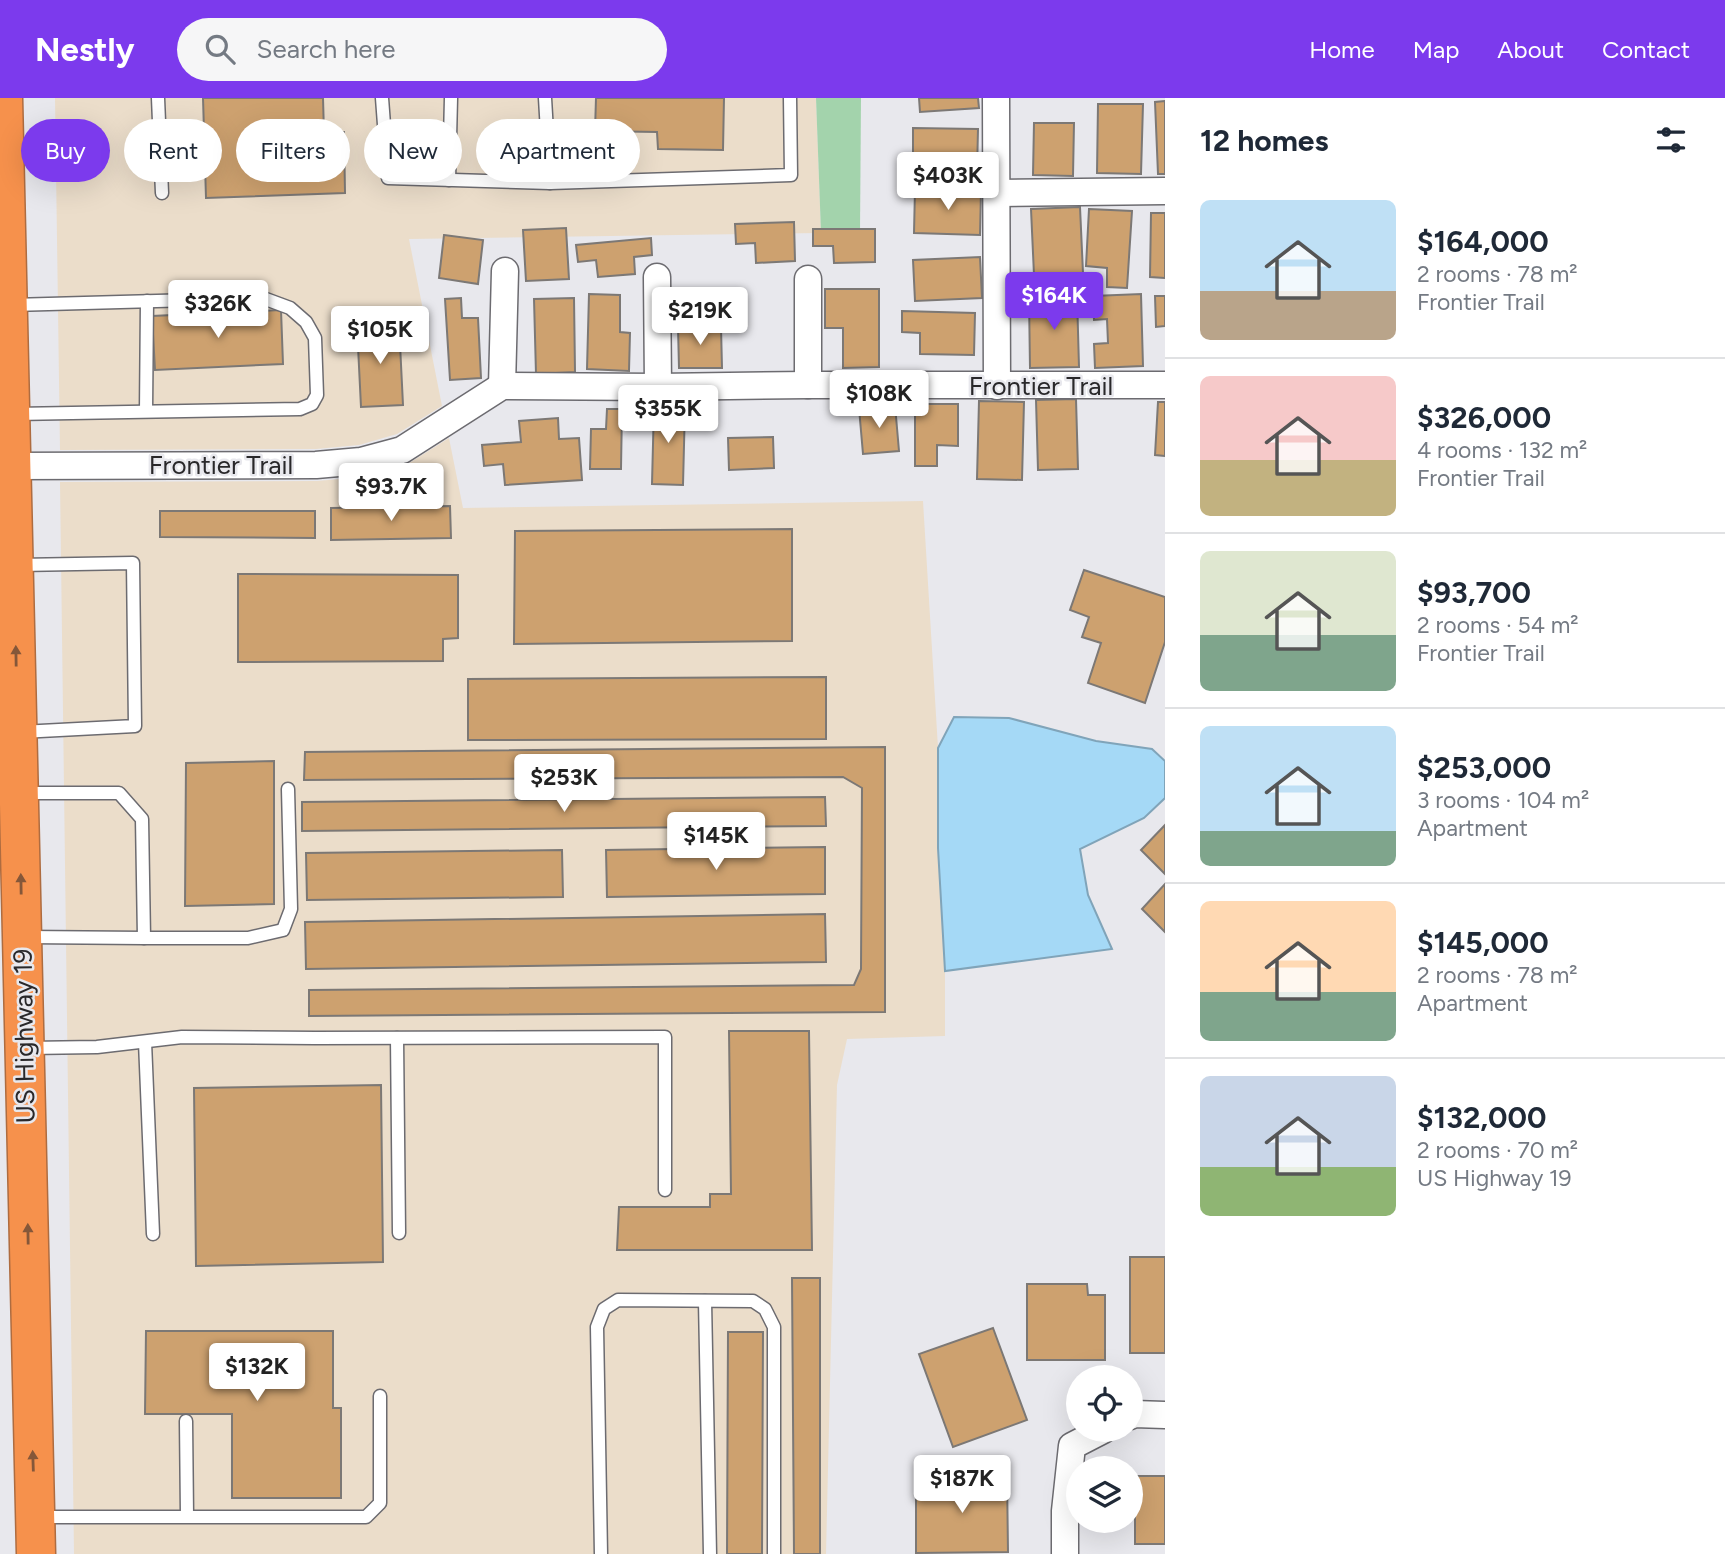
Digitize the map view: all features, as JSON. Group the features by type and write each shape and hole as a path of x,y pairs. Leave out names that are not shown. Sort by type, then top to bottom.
{"highway":[{"name":"US Highway 19","path":"3,98 35,1536"}],"street":[{"path":"996,98 997,386"},
{"path":"997,193 1165,191"},
{"path":"502,386 505,271"},
{"path":"657,277 658,387"},
{"path":"808,279 808,386"},
{"name":"Frontier Trail","path":"12,466 316,465 362,461 402,450 502,386 1165,385"},
{"path":"1143,1414 1165,1415"},
{"path":"1065,1554 1065,1511 1072,1446 1080,1442"}],"lane":[{"path":"158,98 162,193"},
{"path":"382,98 384,119"},
{"path":"450,119 451,98"},
{"path":"545,98 550,183"},
{"path":"462,180 550,183 791,175 790,98"},
{"path":"8,305 263,298 290,308 306,322 315,338 317,395 312,404 300,409 11,414"},
{"path":"146,411 147,301"},
{"path":"14,565 133,563 135,726 18,732"},
{"path":"22,937 248,938 283,930 291,909 288,789"},
{"path":"19,793 118,793 142,819 144,938"},
{"path":"24,1048 97,1047 182,1037 665,1037 665,1190"},
{"path":"397,1038 400,1233"},
{"path":"145,1042 153,1234"},
{"path":"601,1554 597,1327 604,1308 618,1300 753,1301 765,1309 774,1327 775,1554"},
{"path":"705,1301 710,1554"},
{"path":"35,1536 187,1516 366,1517 380,1503 380,1396"},
{"path":"186,1421 187,1516"}],"shaded area":[{"path":"55,98 816,98 821,233 409,239 442,406 397,434 359,445 316,449 60,450 56,182 110,182 110,119 55,119"},
{"path":"449,438 463,508 923,501 938,748 938,848 945,971 945,1036 847,1039 837,1085 826,1554 74,1554 60,482 317,481 362,477 406,465"}],"green space":[{"path":"816,98 861,98 860,232 821,233"}],"water":[{"path":"954,717 1009,718 1096,741 1152,749 1165,761 1165,798 1144,818 1080,849 1088,895 1112,949 945,971 938,848 938,748"}],"building":[{"path":"203,98 323,98 324,119 236,119 236,182 345,182 345,193 206,198 206,182 222,182 222,119 204,119"},
{"path":"596,98 724,98 723,150 658,149 657,132 640,132 640,119 595,119"},
{"path":"919,98 978,98 979,108 920,112"},
{"path":"1165,101 1165,174 1158,174 1155,102"},
{"path":"1098,104 1143,104 1141,174 1097,173"},
{"path":"1034,123 1074,123 1073,176 1033,175"},
{"path":"913,128 978,129 977,172 913,170"},
{"path":"915,189 981,190 980,235 914,233"},
{"path":"1080,207 1083,273 1034,275 1031,209"},
{"path":"1089,209 1132,211 1127,288 1107,287 1107,268 1086,266"},
{"path":"1151,213 1165,213 1165,278 1150,277"},
{"path":"794,222 795,261 756,263 755,243 736,244 735,224"},
{"path":"566,228 569,279 526,281 523,230"},
{"path":"813,229 875,229 875,262 834,263 833,246 813,246"},
{"path":"444,235 483,240 478,284 439,278"},
{"path":"651,238 652,255 634,257 635,274 598,277 596,260 578,262 576,245"},
{"path":"980,257 982,298 915,301 913,260"},
{"path":"825,289 879,289 879,367 843,368 843,328 825,328"},
{"path":"589,294 620,295 620,332 630,333 629,371 587,369"},
{"path":"1141,294 1143,366 1095,368 1094,344 1108,343 1107,319 1094,320 1093,296"},
{"path":"1077,296 1079,367 1030,368 1029,297"},
{"path":"1155,296 1165,296 1165,326 1156,327"},
{"path":"461,298 462,318 478,318 481,378 450,380 445,299"},
{"path":"574,298 575,372 536,374 534,299"},
{"path":"281,310 283,364 155,370 152,316"},
{"path":"902,311 975,313 974,355 920,354 920,333 902,332"},
{"path":"399,324 403,405 361,407 357,326"},
{"path":"678,327 721,327 722,368 679,368"},
{"path":"1076,399 1078,469 1038,470 1036,400"},
{"path":"979,401 1024,402 1022,480 977,479"},
{"path":"1158,402 1165,402 1165,456 1155,455"},
{"path":"915,404 958,404 958,446 937,445 937,466 915,466"},
{"path":"654,405 685,406 683,485 652,484"},
{"path":"895,405 899,451 863,454 859,408"},
{"path":"607,409 622,409 621,469 590,469 591,429 606,429"},
{"path":"558,418 559,439 579,438 582,480 505,485 503,464 484,466 482,445 521,442 519,421"},
{"path":"773,437 774,468 729,470 728,438"},
{"path":"450,506 451,538 331,540 331,508"},
{"path":"160,511 315,511 315,538 160,537"},
{"path":"792,529 792,641 514,644 515,531"},
{"path":"1084,570 1165,597 1165,642 1145,703 1088,683 1101,643 1082,637 1089,617 1070,610"},
{"path":"238,574 458,575 458,638 443,639 443,661 238,662"},
{"path":"826,677 826,739 468,740 468,679"},
{"path":"885,747 885,1012 309,1016 309,990 854,985 861,969 862,788 843,777 304,780 305,752"},
{"path":"274,761 274,904 185,906 186,763"},
{"path":"825,797 826,826 302,831 302,802"},
{"path":"1165,825 1165,874 1141,850"},
{"path":"825,847 825,894 607,897 606,850"},
{"path":"562,850 563,897 307,900 306,853"},
{"path":"1165,884 1165,932 1142,909"},
{"path":"825,914 826,962 306,969 305,922"},
{"path":"729,1031 809,1031 812,1250 617,1250 619,1207 710,1207 710,1194 731,1194"},
{"path":"381,1085 383,1262 196,1266 194,1088"},
{"path":"1130,1257 1165,1257 1165,1353 1130,1353"},
{"path":"792,1278 820,1278 820,1554 794,1554"},
{"path":"1027,1284 1087,1284 1088,1295 1105,1295 1105,1360 1027,1360"},
{"path":"993,1328 1027,1420 953,1447 919,1354"},
{"path":"146,1331 333,1331 333,1408 341,1408 341,1498 232,1498 232,1414 145,1414"},
{"path":"728,1332 763,1332 762,1554 727,1554"},
{"path":"1007,1475 1008,1552 916,1553 916,1484 930,1483 930,1476"},
{"path":"1143,1476 1165,1476 1165,1544 1135,1544 1135,1533 1143,1533"}]}
